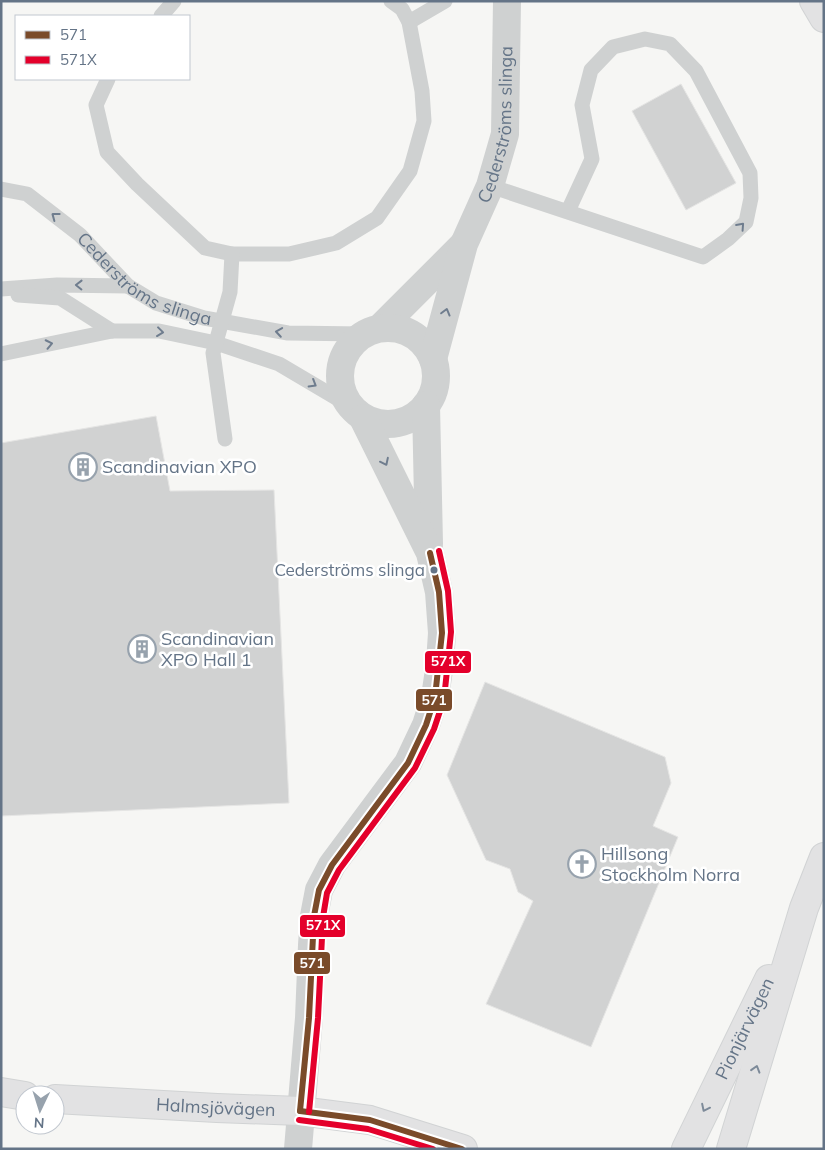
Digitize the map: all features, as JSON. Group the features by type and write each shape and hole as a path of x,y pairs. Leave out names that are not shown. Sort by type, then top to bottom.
{"main road":[{"path":"814,1 824,18"},
{"name":"Pionjärvägen","path":"731,1149 804,908 824,857"},
{"name":"Pionjärvägen","path":"686,1149 804,908"},
{"path":"1,1092 15,1094"},
{"name":"Halmsjövägen","path":"65,1100 300,1111 370,1120 463,1149"}],"street":[{"name":"Cederströms slinga","path":"433,359 464,244 490,186 505,134 507,1"},
{"name":"Cederströms slinga","path":"430,553 356,412 341,388 340,367 348,348 372,331 464,244"},
{"name":"Cederströms slinga","path":"356,412 380,424 398,423 414,417 426,405 434,389 436,374 433,359 426,346 415,336 398,329 372,331"},
{"name":"Cederströms slinga","path":"298,1149 310,1018 314,916 319,890 332,865 408,763 426,725 435,697 442,633 439,592 430,553 426,405"}],"lane":[{"path":"162,15 174,1"},
{"path":"108,80 96,105 107,152 137,184 205,248 232,254 289,254 336,243 377,218 410,171 424,121 422,91 409,22 402,9 391,1"},
{"path":"409,22 444,1"},
{"path":"490,186 704,257 728,240 746,222 751,198 750,173 696,71 670,44 645,38 613,48 591,70 582,105 592,159 568,211"},
{"name":"Cederströms slinga","path":"1,190 27,194 80,234 128,286 156,303 221,322 288,333 372,331"},
{"path":"225,439 213,353 230,292 232,254"},
{"path":"1,288 57,284 128,286"},
{"path":"1,294 60,298 112,331"},
{"name":"Cederströms slinga","path":"1,354 112,331 159,332 216,343 279,364 356,412"}],"building":[{"path":"681,84 736,183 686,210 632,111"},
{"name":"Scandinavian XPO Hall 1","path":"156,416 170,491 274,490 289,803 1,816 1,443"},
{"name":"Hillsong Stockholm Norra","path":"485,682 665,757 671,783 653,826 678,837 591,1047 486,1004 533,901 518,892 510,869 486,860 447,775"}],"transit line":[{"name":"571X","path":"309,1112 318,1018 323,917 327,893 339,870 415,768 434,729 444,699 451,632 448,591 439,551"},
{"name":"571","path":"300,1111 309,1018 314,916 319,890 332,865 408,763 426,725 435,697 442,633 439,592 430,553"},
{"name":"571","path":"300,1111 370,1120 462,1149"},
{"name":"571X","path":"299,1120 368,1129 433,1149"}],"place":[{"name":"Scandinavian XPO","path":"83,467"},
{"name":"Cederströms slinga","path":"434,570"},
{"name":"Scandinavian XPO Hall 1","path":"142,649"},
{"name":"Hillsong Stockholm Norra","path":"582,864"}]}
